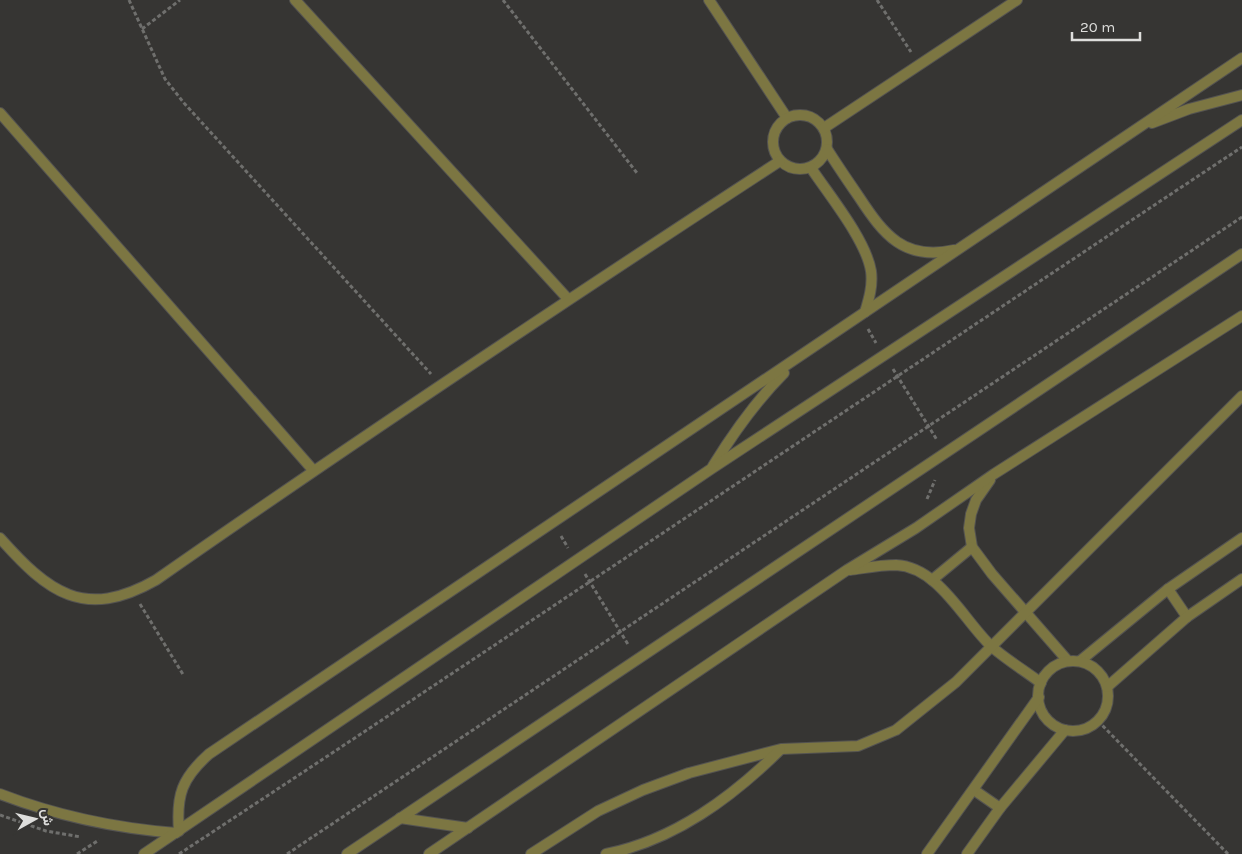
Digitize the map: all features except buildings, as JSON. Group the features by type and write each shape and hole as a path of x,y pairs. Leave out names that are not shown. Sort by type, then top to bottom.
{"street":[{"path":"295,0 568,299"},
{"path":"709,0 787,118"},
{"path":"824,128 1017,0"},
{"path":"178,832 177,809 182,788 193,768 209,754 1242,58"},
{"path":"1138,128 1189,110 1242,95"},
{"path":"0,113 314,470"},
{"path":"803,115 811,117 824,128 827,142 826,149 818,163 811,168 795,169 780,161 775,153 772,143 779,124 787,118 803,115"},
{"path":"144,854 711,469 1242,120"},
{"path":"826,149 875,222 892,240 913,251 937,254 960,248"},
{"path":"0,538 30,571 55,590 83,598 111,598 133,593 156,580 314,470 568,299 780,161"},
{"path":"811,168 866,252 871,279 871,293 862,314"},
{"path":"347,854 1242,254"},
{"path":"429,854 846,570 916,528 994,474 1242,316"},
{"path":"711,469 737,428 761,397 803,354"},
{"path":"531,854 598,811 643,790 689,773 781,749 858,746 896,730 950,688 1242,396"},
{"path":"994,474 976,500 971,514 969,528 972,547 1068,661"},
{"path":"1080,662 1168,590 1242,538"},
{"path":"932,580 972,547"},
{"path":"846,570 897,565 915,569 932,580 958,606 991,646 1041,684"},
{"path":"1107,687 1187,617 1242,579"},
{"path":"1168,590 1187,617"},
{"path":"927,854 1038,697 1041,684 1051,669 1068,661 1080,662 1097,671 1107,687 1107,705 1098,721 1083,730 1065,730 1055,726 1046,718 1038,697"},
{"path":"967,854 1000,808 1065,730"},
{"path":"606,854 661,836 705,813 745,784 781,749"},
{"path":"974,790 1000,808"},
{"path":"0,794 62,815 100,824 178,832"},
{"path":"400,818 468,828"}],"path":[{"path":"129,0 165,79 184,103 441,384"},
{"path":"142,28 180,0"},
{"path":"503,0 637,173"},
{"path":"877,0 919,65"},
{"path":"179,854 591,583 897,376 1242,147"},
{"path":"287,854 1242,217"},
{"path":"862,314 884,355 945,453 916,528"},
{"path":"553,522 638,660"},
{"path":"133,593 184,676"},
{"path":"1098,721 1228,854"},
{"path":"0,815 46,831 98,840 77,854"}]}
